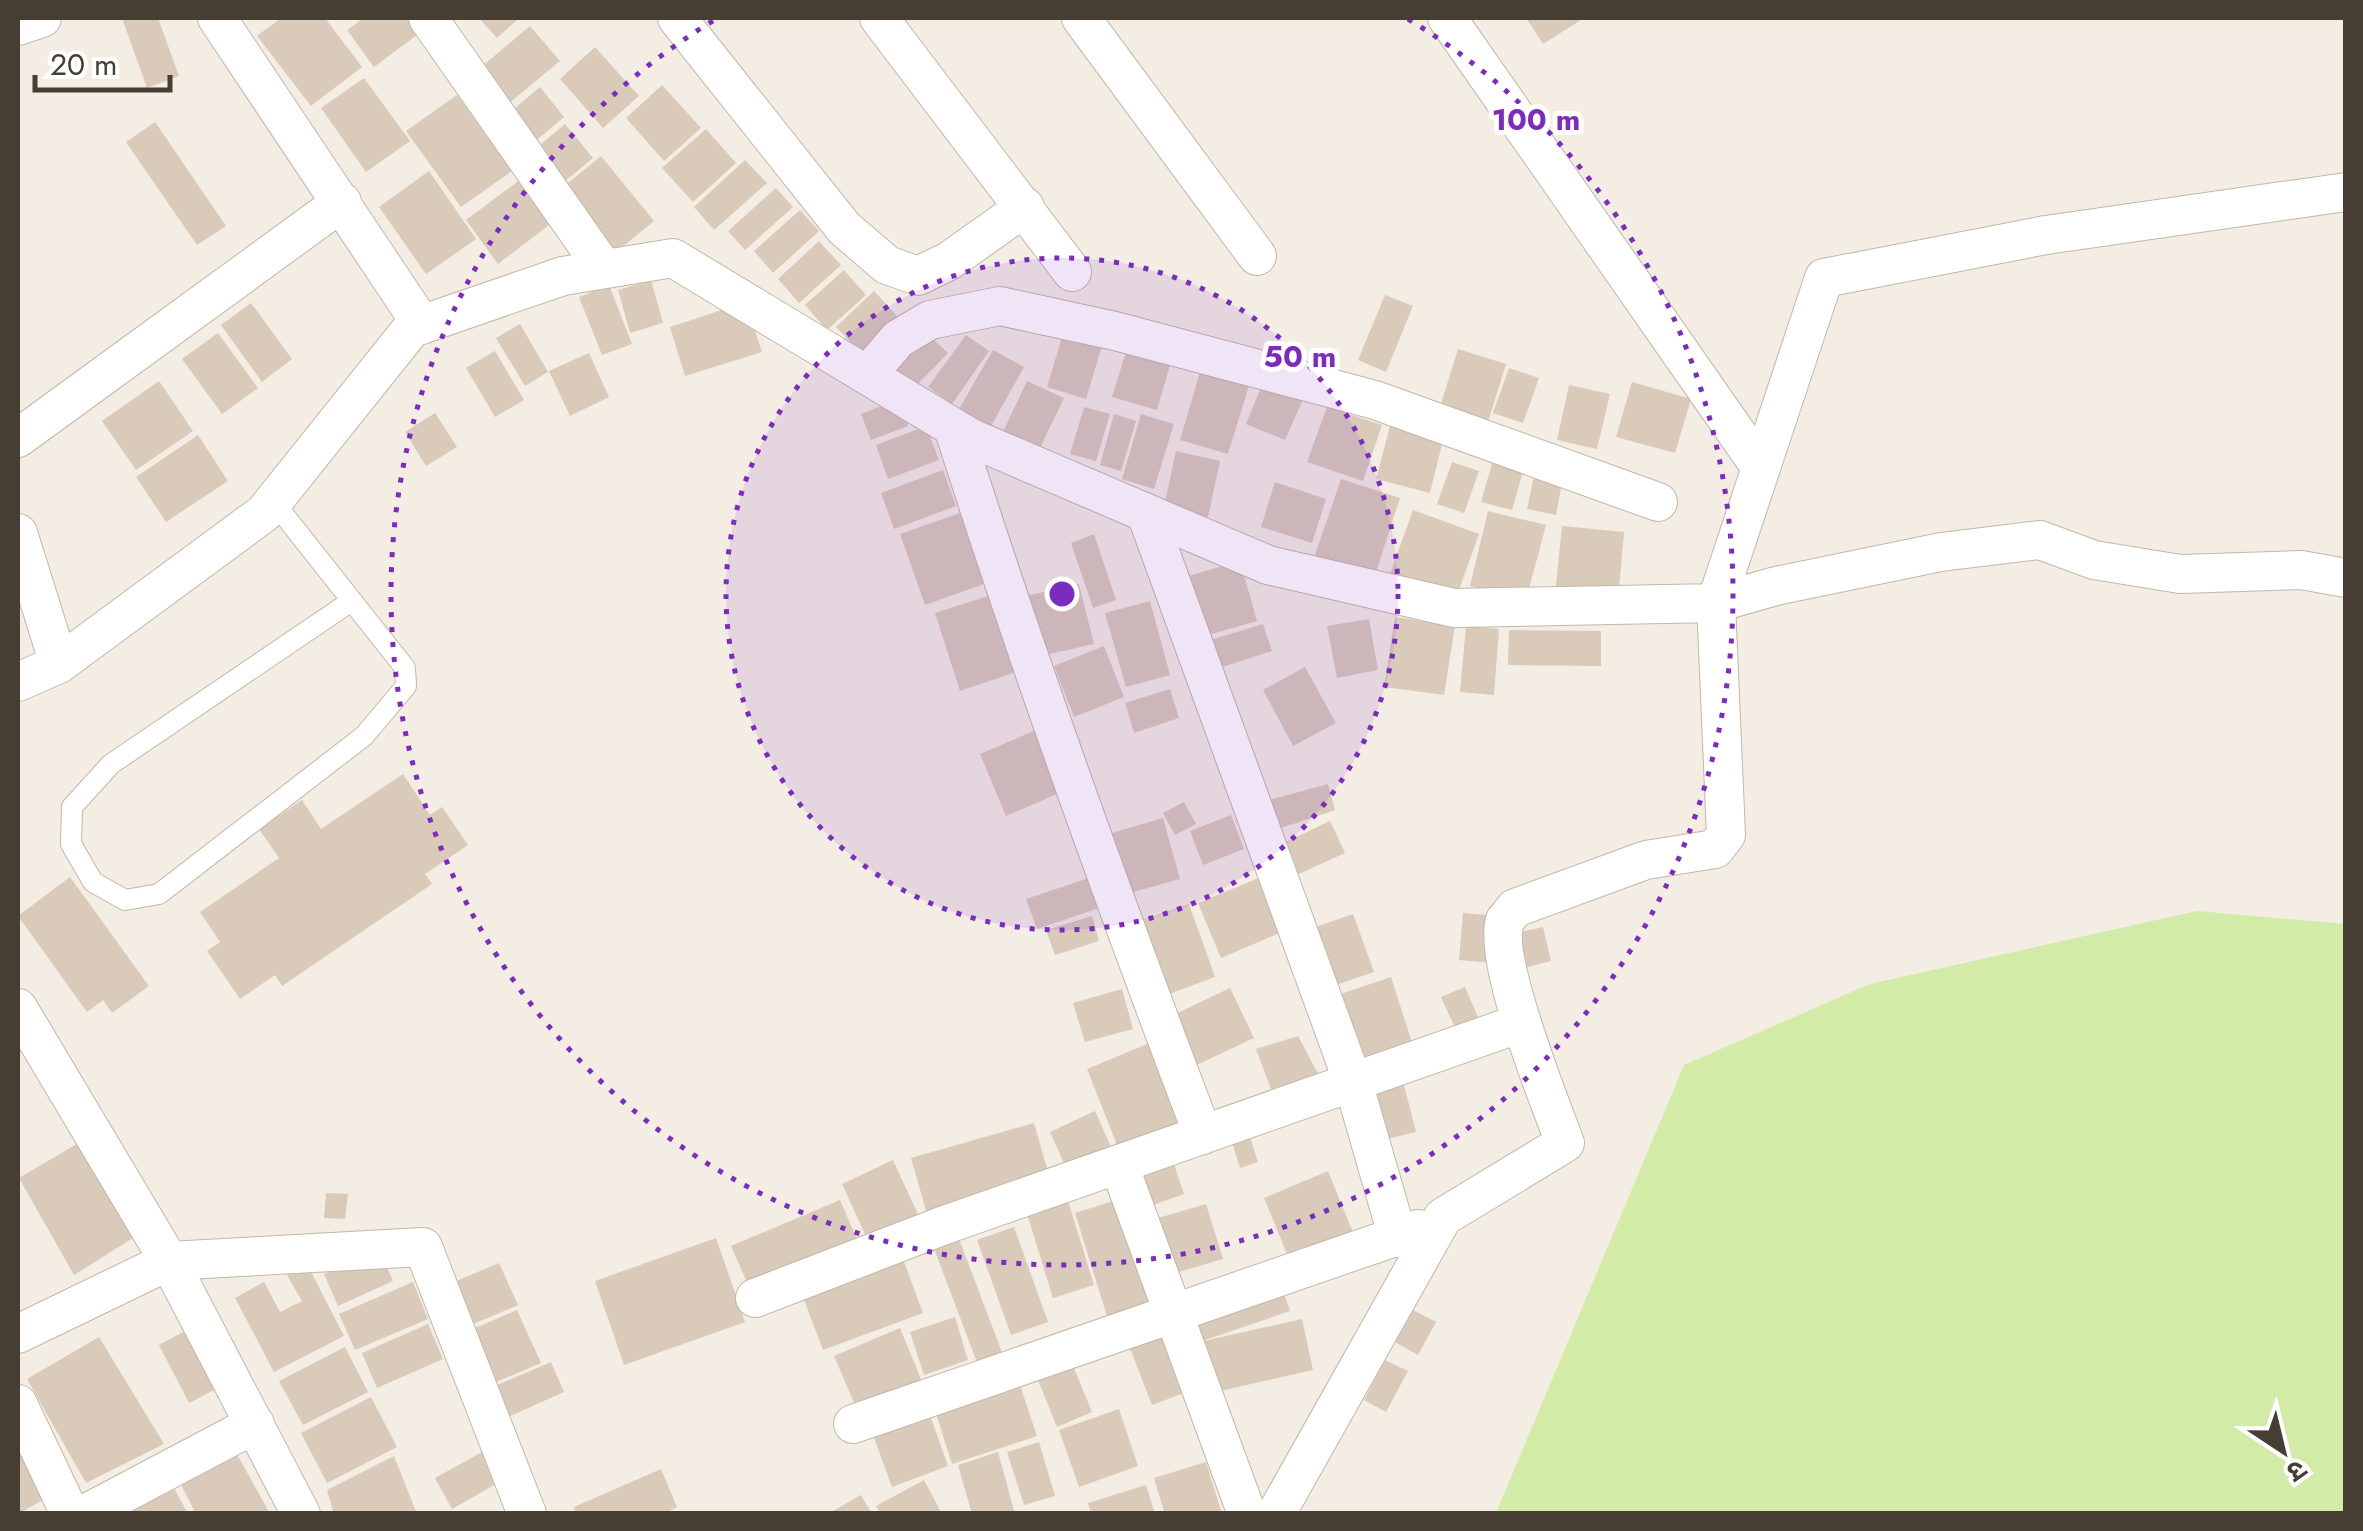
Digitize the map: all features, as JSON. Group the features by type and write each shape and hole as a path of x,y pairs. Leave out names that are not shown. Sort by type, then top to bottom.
{"street":[{"path":"18,26 42,18"},
{"path":"217,18 422,325"},
{"path":"428,18 604,270"},
{"path":"678,18 844,228 887,265 918,276 949,260 1025,207"},
{"path":"879,18 1072,272"},
{"path":"1080,18 1257,256"},
{"path":"1447,18 1761,468"},
{"path":"853,1424 1398,1238 1443,1217 1565,1143 1521,1023 1504,952 1505,920 1514,908 1646,860 1715,849 1726,834 1716,603 1824,278 2046,235 2346,192"},
{"path":"18,438 342,202"},
{"path":"18,682 59,664 264,513 412,328 564,276 673,258 952,427 1147,516 1268,565 1454,608 1716,603 1776,586 1941,552 2040,540 2094,560 2180,574 2301,570 2346,578"},
{"path":"868,374 898,339 930,320 1000,306 1115,331 1375,400 1658,502"},
{"path":"952,427 1096,854 1204,1135"},
{"path":"1147,516 1353,1082 1398,1238"},
{"path":"18,533 59,664"},
{"path":"18,1008 170,1261 301,1514"},
{"path":"755,1298 908,1239 1521,1023"},
{"path":"1119,1165 1247,1514"},
{"path":"1276,1514 1443,1217"},
{"path":"18,1334 170,1261 423,1247 527,1514"},
{"path":"18,1404 70,1514"},
{"path":"85,1514 255,1424"}],"lane":[{"path":"274,501 405,668 406,686 364,736 159,894 126,900 93,882 71,844 72,807 98,778 111,764 350,602"}],"green space":[{"path":"2197,911 2345,924 2345,1513 1496,1513 1684,1065 1870,984"}],"building":[{"path":"122,18 158,18 179,76 147,88"},
{"path":"281,18 325,18 362,67 311,106 257,36"},
{"path":"364,18 416,18 425,29 374,67 347,30"},
{"path":"479,18 519,18 497,38"},
{"path":"1526,18 1584,18 1543,44"},
{"path":"530,26 560,61 508,104 479,69"},
{"path":"595,47 639,96 603,128 560,79"},
{"path":"364,78 410,141 366,172 321,108"},
{"path":"662,85 701,128 664,161 626,118"},
{"path":"540,87 564,117 533,143 508,114"},
{"path":"457,95 512,171 461,207 406,131"},
{"path":"155,122 226,226 197,245 126,142"},
{"path":"565,124 593,158 563,183 535,149"},
{"path":"706,129 736,163 693,202 662,168"},
{"path":"601,156 654,221 615,253 562,188"},
{"path":"745,160 767,183 714,230 694,207"},
{"path":"429,171 476,239 426,274 379,207"},
{"path":"521,179 553,222 498,264 466,220"},
{"path":"776,188 793,207 745,250 728,231"},
{"path":"800,210 819,231 773,273 754,251"},
{"path":"819,241 841,265 799,303 778,279"},
{"path":"844,270 866,295 827,330 805,305"},
{"path":"651,280 663,323 630,333 618,290"},
{"path":"609,285 632,344 602,355 579,297"},
{"path":"874,291 898,317 861,352 836,327"},
{"path":"1385,295 1413,306 1386,372 1358,360"},
{"path":"746,302 762,352 685,376 670,327"},
{"path":"251,303 292,359 262,382 221,325"},
{"path":"520,324 548,372 525,386 496,338"},
{"path":"1066,324 1105,336 1086,399 1047,387"},
{"path":"925,332 948,353 910,392 887,371"},
{"path":"218,333 258,388 222,414 182,359"},
{"path":"966,335 989,351 952,404 928,387"},
{"path":"1458,349 1506,364 1488,422 1440,407"},
{"path":"993,350 1024,367 991,426 959,409"},
{"path":"495,351 524,400 495,417 466,368"},
{"path":"1126,352 1170,365 1157,410 1112,397"},
{"path":"589,353 609,397 570,416 549,371"},
{"path":"1202,365 1251,379 1228,454 1180,440"},
{"path":"1509,368 1539,378 1523,423 1493,413"},
{"path":"1265,378 1305,395 1285,440 1246,424"},
{"path":"159,381 193,431 136,470 102,421"},
{"path":"1027,381 1064,398 1037,454 1000,438"},
{"path":"1632,382 1691,399 1675,453 1616,437"},
{"path":"1569,385 1610,394 1597,449 1557,440"},
{"path":"899,399 908,426 871,440 861,414"},
{"path":"1084,407 1110,414 1096,461 1070,454"},
{"path":"1327,407 1382,425 1363,481 1307,462"},
{"path":"435,413 457,447 426,466 405,432"},
{"path":"1114,414 1136,421 1121,471 1100,465"},
{"path":"1141,414 1174,424 1154,489 1122,479"},
{"path":"1392,419 1445,432 1430,493 1376,479"},
{"path":"926,426 939,460 888,479 876,445"},
{"path":"198,435 228,481 166,522 136,477"},
{"path":"1176,451 1220,461 1208,517 1164,507"},
{"path":"1493,460 1524,468 1512,510 1481,502"},
{"path":"1452,462 1479,471 1464,513 1437,504"},
{"path":"943,470 956,506 894,529 881,493"},
{"path":"1535,472 1563,478 1556,515 1527,509"},
{"path":"1341,479 1400,498 1373,581 1313,561"},
{"path":"1275,482 1326,499 1312,543 1261,527"},
{"path":"1413,510 1479,534 1455,601 1389,577"},
{"path":"1488,511 1546,525 1526,600 1470,586"},
{"path":"960,513 984,584 925,605 900,534"},
{"path":"1562,526 1624,532 1618,600 1555,594"},
{"path":"1094,534 1116,600 1093,608 1071,543"},
{"path":"1240,561 1257,621 1201,637 1185,577"},
{"path":"1079,584 1094,644 1036,657 1021,597"},
{"path":"991,595 1016,672 960,691 935,613"},
{"path":"1150,601 1170,675 1126,687 1105,613"},
{"path":"1395,617 1455,626 1444,695 1384,687"},
{"path":"1369,619 1378,670 1337,678 1327,626"},
{"path":"1263,624 1272,651 1216,669 1207,641"},
{"path":"1466,626 1499,629 1494,695 1460,692"},
{"path":"1509,630 1601,631 1601,666 1508,665"},
{"path":"1104,646 1124,697 1074,717 1054,666"},
{"path":"1305,667 1336,723 1293,746 1263,690"},
{"path":"1170,689 1179,718 1134,733 1125,703"},
{"path":"1036,730 1062,792 1006,816 980,754"},
{"path":"403,774 430,815 442,807 468,845 425,874 432,884 282,986 275,975 240,999 207,951 220,942 200,912 279,858 259,829 302,800 321,829"},
{"path":"1328,784 1335,810 1275,830 1265,801"},
{"path":"1184,802 1196,824 1175,835 1163,813"},
{"path":"1231,815 1244,849 1203,865 1190,831"},
{"path":"1163,818 1180,879 1119,896 1102,836"},
{"path":"1330,821 1345,853 1292,877 1277,846"},
{"path":"70,877 149,986 112,1013 103,1000 87,1012 18,916"},
{"path":"1261,877 1284,931 1221,958 1198,903"},
{"path":"1089,878 1099,908 1037,929 1026,899"},
{"path":"1189,904 1215,977 1169,994 1143,920"},
{"path":"1463,913 1500,916 1495,963 1459,960"},
{"path":"1353,914 1374,972 1333,986 1313,928"},
{"path":"1092,916 1099,941 1055,955 1046,930"},
{"path":"1543,927 1551,961 1519,969 1511,934"},
{"path":"1391,977 1415,1052 1360,1070 1335,996"},
{"path":"1465,987 1480,1022 1457,1032 1441,997"},
{"path":"1230,988 1254,1038 1188,1069 1165,1019"},
{"path":"1122,989 1133,1029 1085,1042 1073,1003"},
{"path":"1298,1036 1323,1083 1276,1102 1256,1049"},
{"path":"1152,1042 1186,1128 1121,1155 1087,1069"},
{"path":"1401,1074 1416,1132 1383,1140 1368,1082"},
{"path":"1095,1111 1116,1158 1071,1179 1050,1132"},
{"path":"1034,1123 1050,1179 927,1214 911,1158"},
{"path":"1247,1128 1258,1162 1240,1168 1229,1133"},
{"path":"80,1142 141,1233 74,1275 19,1178"},
{"path":"1172,1158 1184,1194 1142,1209 1129,1173"},
{"path":"893,1160 921,1221 870,1245 842,1184"},
{"path":"1328,1171 1356,1240 1292,1266 1264,1198"},
{"path":"326,1193 348,1194 345,1219 324,1218"},
{"path":"1120,1199 1152,1302 1107,1316 1075,1213"},
{"path":"840,1200 862,1251 753,1296 731,1246"},
{"path":"1068,1201 1094,1285 1053,1298 1027,1214"},
{"path":"1206,1204 1223,1259 1165,1276 1148,1221"},
{"path":"1014,1227 1048,1322 1011,1335 977,1240"},
{"path":"958,1236 1003,1355 978,1365 933,1246"},
{"path":"716,1238 745,1322 624,1365 595,1281"},
{"path":"379,1249 393,1281 338,1306 324,1274"},
{"path":"903,1259 923,1313 823,1350 803,1297"},
{"path":"499,1263 518,1305 473,1324 454,1282"},
{"path":"307,1264 344,1336 274,1372 235,1298 264,1282 280,1312 302,1301 287,1275"},
{"path":"1279,1279 1290,1311 1199,1342 1302,1319 1313,1370 1207,1394 1184,1312"},
{"path":"413,1282 428,1319 355,1350 339,1314"},
{"path":"517,1310 541,1363 496,1382 473,1329"},
{"path":"1413,1310 1436,1322 1418,1355 1395,1342"},
{"path":"955,1317 968,1360 924,1375 910,1332"},
{"path":"428,1324 443,1359 377,1388 362,1353"},
{"path":"1159,1325 1184,1393 1152,1405 1126,1338"},
{"path":"194,1326 224,1385 189,1403 159,1345"},
{"path":"900,1328 923,1384 858,1412 834,1356"},
{"path":"99,1337 164,1444 86,1483 27,1379"},
{"path":"345,1347 368,1392 303,1425 279,1381"},
{"path":"1069,1356 1092,1412 1057,1427 1034,1370"},
{"path":"1385,1360 1408,1371 1386,1412 1364,1400"},
{"path":"551,1362 564,1392 508,1417 495,1386"},
{"path":"1017,1376 1037,1436 952,1464 933,1404"},
{"path":"371,1397 397,1447 327,1483 301,1433"},
{"path":"925,1401 948,1466 892,1487 868,1421"},
{"path":"1119,1409 1138,1466 1079,1487 1059,1430"},
{"path":"1039,1442 1055,1496 1024,1505 1007,1452"},
{"path":"18,1443 48,1497 18,1514"},
{"path":"491,1447 508,1477 452,1509 435,1478"},
{"path":"234,1449 269,1512 196,1514 178,1479"},
{"path":"998,1452 1015,1514 972,1514 958,1465"},
{"path":"394,1456 417,1514 334,1514 327,1490"},
{"path":"1206,1462 1222,1514 1165,1514 1154,1478"},
{"path":"661,1469 677,1507 663,1514 576,1514 574,1507"},
{"path":"167,1475 188,1514 97,1514"},
{"path":"924,1480 942,1514 881,1514 876,1506"},
{"path":"1146,1485 1155,1514 1091,1514 1088,1503"},
{"path":"861,1495 872,1514 828,1514"}]}
